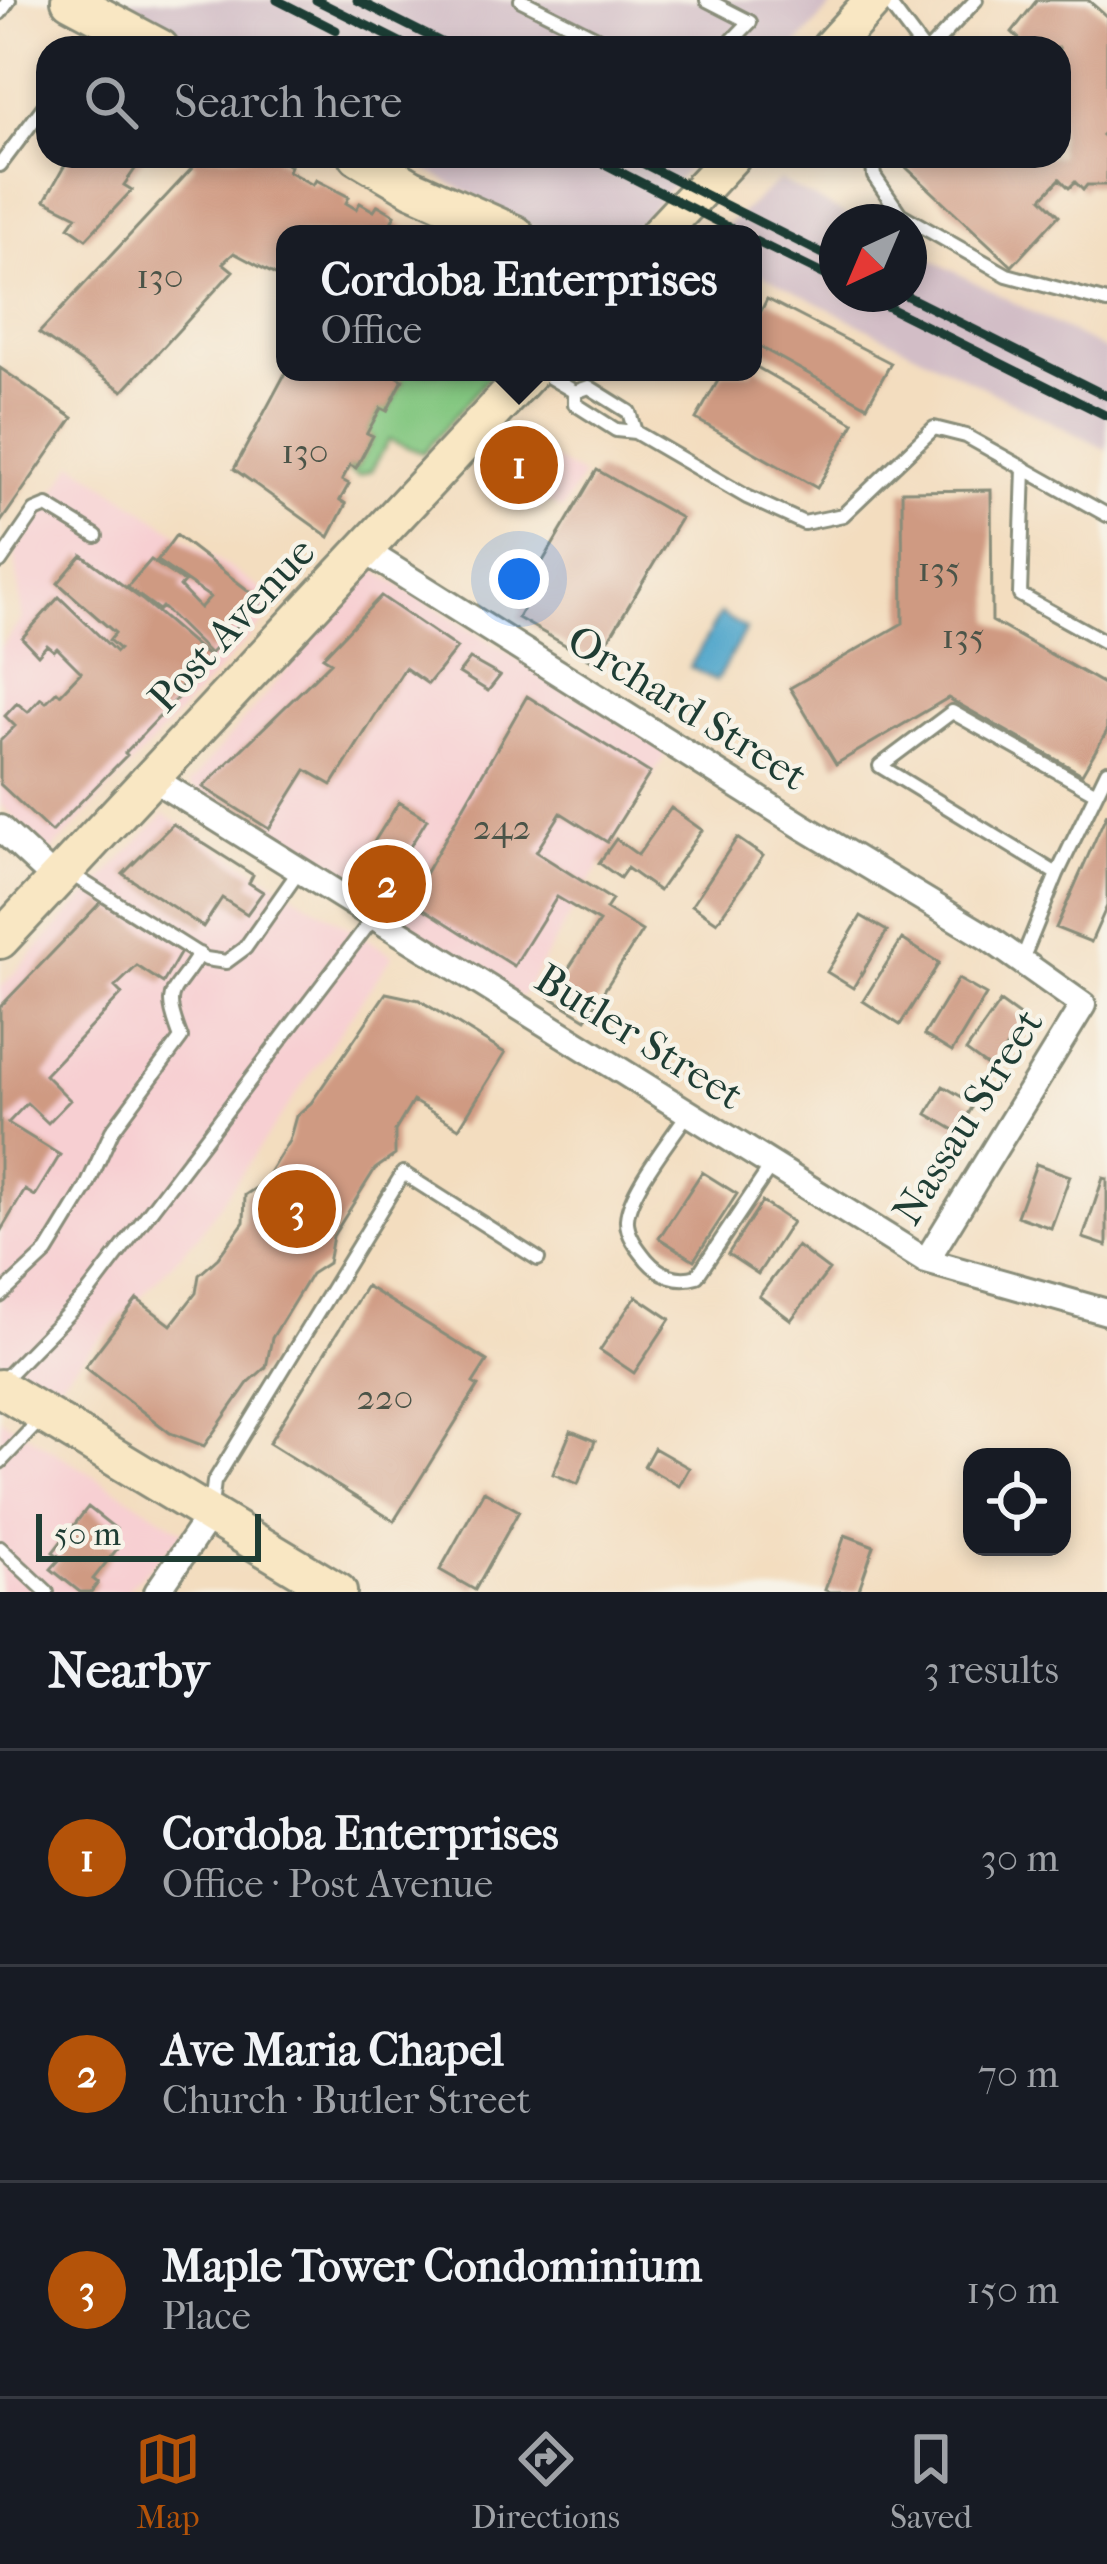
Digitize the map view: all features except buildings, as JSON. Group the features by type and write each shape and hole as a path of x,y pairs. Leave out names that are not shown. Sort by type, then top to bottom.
{"main road":[{"path":"70,0 106,36"},
{"path":"841,36 874,0"},
{"path":"378,168 495,225"},
{"path":"667,225 721,168"},
{"path":"412,188 460,225"},
{"name":"Post Avenue","path":"0,940 521,381"},
{"path":"0,1385 338,1592"}],"street":[{"name":"Orchard Street","path":"362,549 973,929"},
{"name":"Butler Street","path":"152,778 926,1261 1107,1312"},
{"path":"0,828 61,875"},
{"name":"Nassau Street","path":"926,1261 1083,1005 973,929"},
{"path":"157,1592 211,1514"}],"lane":[{"path":"0,13 9,0"},
{"path":"520,0 593,36"},
{"path":"707,0 750,22 737,36"},
{"path":"886,0 913,36"},
{"path":"943,36 976,0"},
{"path":"0,165 36,117"},
{"path":"873,168 900,214 1007,275 1107,302"},
{"path":"556,381 575,392"},
{"path":"575,392 589,387 629,412 635,432"},
{"path":"575,392 574,404 616,430 635,432 748,497 804,523 843,515 934,428 966,436 1107,515"},
{"path":"1024,468 1021,595 1107,643"},
{"path":"0,562 35,511 47,506 96,536"},
{"path":"1057,874 880,766 952,712 1096,793"},
{"path":"1022,962 1057,874 1107,771"},
{"path":"61,875 199,954 226,962 245,949 299,871"},
{"path":"0,1385 88,1293 374,917"},
{"path":"0,1296 47,1252 86,1189 112,1131 182,1038 168,1004 169,993 199,954"},
{"path":"688,1113 634,1197 626,1221 636,1246 654,1269 682,1281 697,1276 771,1166"},
{"path":"211,1514 214,1482 403,1173 538,1259"},
{"path":"0,1462 45,1415"},
{"path":"0,1548 47,1592"}],"shaded area":[{"path":"114,0 837,0 805,36 182,36"},
{"path":"423,168 687,168 637,225 525,224"},
{"path":"779,180 825,204 819,204 819,304 762,275 762,225 727,225"},
{"path":"927,257 1107,351 1107,450 836,312 927,312"},
{"path":"523,442 583,476 562,510 497,472"},
{"path":"74,463 281,603 50,854 0,804 0,648 22,619 15,553"},
{"path":"373,569 667,752 521,998 188,785"},
{"path":"164,814 393,955 198,1236 45,1397 0,1368 0,988"},
{"path":"0,1418 185,1532 125,1592 0,1592"}],"green space":[{"path":"403,381 485,381 423,453 389,440 371,471 359,476 348,470 350,465 356,468 373,437 367,433 381,408 388,410"}],"water":[{"path":"720,614 746,629 716,681 690,667"}],"railway":[{"path":"277,0 336,30"},
{"path":"316,0 388,36"},
{"path":"357,0 429,36"},
{"path":"613,168 724,225"},
{"path":"652,168 819,252"},
{"path":"762,244 819,272"},
{"path":"927,306 1107,396"},
{"path":"898,312 1107,416"}],"place":[{"name":"Cordoba Enterprises","path":"519,465"},
{"name":"Ave Maria Chapel","path":"387,884"},
{"name":"Maple Tower Condominium","path":"297,1209"}]}
